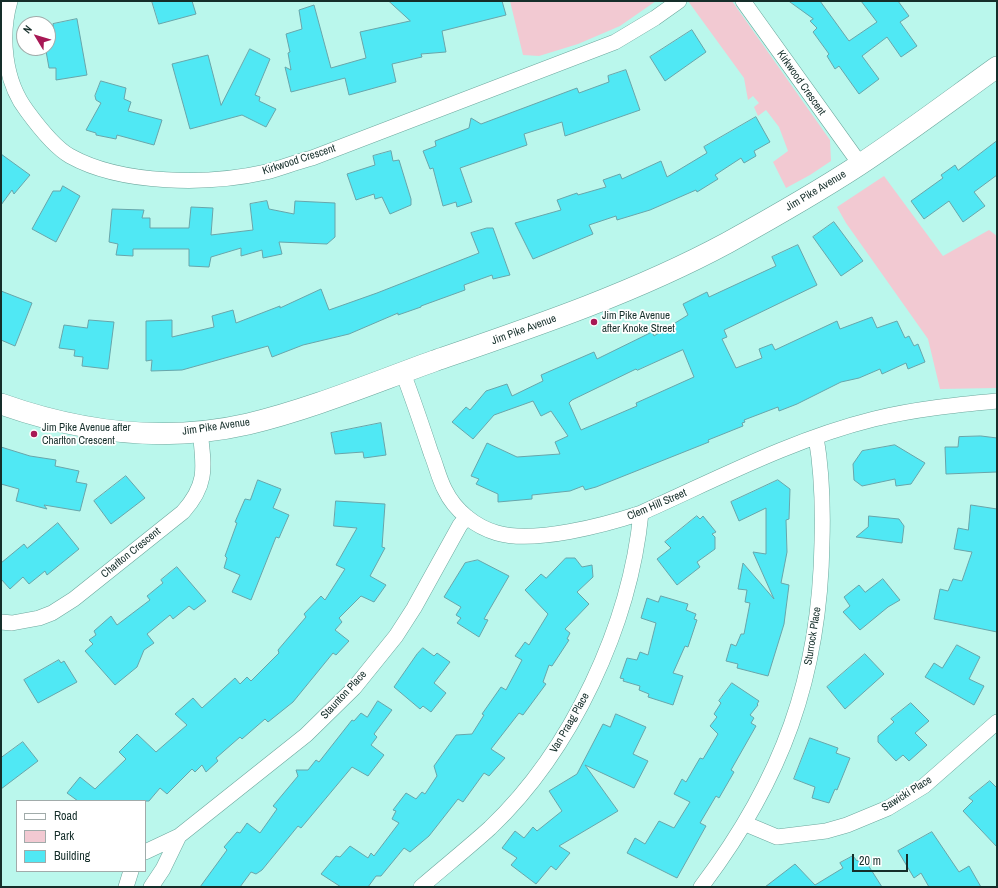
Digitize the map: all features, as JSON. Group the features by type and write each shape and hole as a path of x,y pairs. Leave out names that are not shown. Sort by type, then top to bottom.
{"street":[{"name":"Kirkwood Crescent","path":"10,1 4,36 4,50 10,77 19,100 42,131 69,156 98,169 168,180 194,180 243,176 266,172 312,158 614,42 655,18 679,1"},
{"name":"Kirkwood Crescent","path":"743,1 860,164"},
{"name":"Jim Pike Avenue","path":"1,404 74,425 100,430 150,434 200,432 249,424 295,410 530,328 630,289 725,244 814,194 860,164 997,67"},
{"name":"Clem Hill Street","path":"403,372 445,490 458,509 476,524 498,533 520,536 570,532 618,521 641,513 786,448 873,419 932,407 997,401"},
{"name":"Charlton Crescent","path":"1,622 12,623 32,620 52,613 74,599 182,512 195,498 202,482 203,462 200,432"},
{"name":"Sturrock Place","path":"701,887 729,850 746,824 775,768 787,739 806,678 813,646 822,581 822,514 819,454 816,437"},
{"name":"Van Praag Place","path":"421,887 491,827 533,780 552,754 585,699 615,626 629,578 638,536 641,513"},
{"name":"Staunton Place","path":"146,852 179,836 306,735 354,688 396,636 414,608 460,525 467,517"},
{"name":"Sawicki Place","path":"746,824 777,837 826,831 847,825 888,808 924,786 994,725"},
{"name":"Staunton Place","path":"150,887 163,869 179,836"}],"green space":[{"path":"510,1 656,1 620,26 578,44 539,56 523,55"},
{"path":"688,1 732,1 830,140 831,161 810,175 786,188 773,162 788,151 779,127 766,110 758,116 754,107 759,103 753,96 748,100 744,78"},
{"path":"884,176 943,256 989,230 997,236 997,388 940,389 928,339 846,223 837,207"}],"building":[{"path":"152,1 192,1 196,14 159,24"},
{"path":"389,1 502,1 506,15 442,31 446,52 421,54 422,57 392,64 396,82 349,95 345,78 291,92 285,67 291,70 288,53 290,52 286,34 302,29 299,10 314,5 331,68 366,58 360,32 410,21"},
{"path":"789,1 820,1 849,41 877,22 861,1 898,1 909,16 900,22 917,46 901,57 887,37 862,56 879,79 859,94 839,66 835,69 827,56 829,54 813,32 817,28 810,21 813,19"},
{"path":"77,19 87,75 56,80 56,68 49,68 47,56 56,56 56,23"},
{"path":"692,30 706,52 665,81 650,57"},
{"path":"250,49 270,59 255,95 260,97 259,101 276,109 266,127 242,115 190,129 172,64 208,55 221,105"},
{"path":"626,70 640,110 565,136 562,122 524,134 527,145 460,168 472,202 457,207 456,202 443,206 433,168 430,169 423,151 436,146 435,141 469,128 471,118 481,124 577,88 579,93 609,82 608,76"},
{"path":"101,81 126,88 124,99 131,102 128,111 162,120 154,145 117,135 116,139 96,135 96,133 86,130 101,103 96,100 95,96"},
{"path":"756,117 770,142 754,151 756,156 744,163 741,158 715,175 718,179 697,192 696,190 650,210 617,220 616,216 589,225 593,234 533,259 515,223 561,210 557,200 577,193 578,195 606,187 603,180 620,174 622,179 661,161 667,177 707,153 704,147"},
{"path":"997,141 997,175 974,192 985,206 963,222 949,201 924,219 911,201 943,178 941,175 955,165 958,170"},
{"path":"391,151 393,161 399,160 411,199 411,205 390,214 382,197 375,199 374,194 356,200 347,174 375,165 373,156"},
{"path":"1,154 30,175 14,194 12,190 1,205"},
{"path":"63,186 80,196 56,242 32,229 53,191 60,191"},
{"path":"267,201 269,209 294,214 295,201 335,203 335,237 327,244 279,242 282,254 263,258 262,250 241,256 241,248 211,257 209,267 189,266 189,249 133,249 133,256 116,255 118,244 109,242 112,209 144,210 142,218 150,218 150,228 189,228 191,207 213,208 211,235 253,230 250,204"},
{"path":"834,222 863,261 841,276 813,237"},
{"path":"487,228 493,228 510,275 493,279 492,275 464,285 465,290 398,315 398,313 349,334 303,345 272,357 268,346 182,370 151,371 152,360 146,361 146,321 172,320 172,337 214,327 212,316 233,310 236,323 280,306 280,308 321,289 329,310 479,253 471,233"},
{"path":"798,245 817,285 724,330 727,337 722,339 736,368 762,358 759,349 772,344 775,350 837,321 840,329 872,317 877,328 897,321 905,338 909,336 914,346 918,344 925,362 908,369 906,363 882,374 880,369 859,378 841,382 797,404 779,411 778,407 744,420 745,422 742,423 743,426 708,440 709,442 585,490 583,486 570,491 532,495 532,499 498,502 498,494 476,484 479,479 471,476 487,443 517,457 560,454 555,442 568,436 551,411 541,416 533,401 494,415 473,439 452,422 466,407 470,410 486,391 507,384 512,396 543,381 541,375 594,352 597,359 652,332 654,336 688,315 683,304 707,292 709,297 776,266 772,257","holes":["683,350 694,377 636,403 637,406 581,430 569,403 572,400 636,369 637,370"]},
{"path":"1,291 32,303 15,346 1,340"},
{"path":"89,320 114,322 108,369 82,366 83,357 74,356 75,350 59,348 64,325 87,328"},
{"path":"381,423 386,455 364,458 363,452 335,454 331,433"},
{"path":"981,436 997,438 997,472 946,474 945,447 958,447 959,437"},
{"path":"895,445 925,463 911,484 896,486 895,479 862,486 854,480 853,464 862,451"},
{"path":"1,447 30,456 56,460 55,466 79,471 76,482 87,484 80,511 44,505 47,509 16,501 19,489 1,484"},
{"path":"126,476 145,498 111,524 94,501"},
{"path":"258,480 281,489 273,508 289,515 279,538 276,537 251,600 232,592 240,575 224,568 227,558 225,556 237,523 235,522 245,499 250,500"},
{"path":"778,480 790,489 789,519 786,520 787,552 781,583 789,585 784,624 768,676 737,668 738,664 726,661 731,644 736,646 741,634 744,634 750,603 745,602 747,590 738,589 743,563 774,599 753,552 766,554 766,508 739,521 731,502"},
{"path":"336,501 385,504 382,547 385,548 370,576 386,585 374,602 361,596 339,618 342,622 335,630 349,641 336,655 333,653 293,702 268,722 265,719 242,739 240,737 216,758 218,761 206,772 202,765 195,772 192,769 167,794 160,788 149,801 146,801 77,800 67,793 80,777 95,789 126,759 119,752 137,734 156,752 187,725 175,714 193,698 202,708 235,678 240,684 247,677 251,681 279,653 278,650 306,617 304,614 321,596 325,600 345,569 336,565 357,528 334,526"},
{"path":"971,505 997,509 997,632 934,619 940,589 948,591 953,579 962,581 972,552 954,549 958,528 968,530"},
{"path":"697,516 700,519 703,516 716,532 712,534 715,537 715,549 697,562 700,567 677,585 657,559 671,548 665,542"},
{"path":"869,516 899,519 904,526 902,543 856,537 868,527"},
{"path":"58,523 79,549 47,575 45,571 29,584 23,577 10,589 1,579 1,563 24,544 27,548"},
{"path":"566,558 575,558 582,567 592,565 593,577 577,592 589,604 565,629 570,633 567,639 569,640 552,666 549,665 543,682 546,684 523,715 519,713 491,749 505,758 489,776 484,773 463,802 458,799 429,836 410,852 404,848 381,876 376,876 368,887 341,887 321,874 336,856 340,857 350,846 368,858 371,853 374,856 399,823 392,819 396,811 393,810 406,793 416,799 422,792 425,794 437,776 434,766 456,735 472,734 484,715 482,714 501,687 506,690 522,660 515,656 525,642 529,645 548,614 525,590 541,574 546,578"},
{"path":"478,560 509,576 484,619 488,620 479,637 457,623 461,618 456,615 461,607 444,597 465,563"},
{"path":"177,567 206,601 194,610 189,606 173,619 170,615 147,634 154,643 144,650 137,667 115,685 85,651 93,644 89,640 96,635 94,631 111,616 117,625 150,600 147,596 163,583 161,580"},
{"path":"883,579 900,600 888,607 860,630 843,612 850,606 844,597 859,585 865,592"},
{"path":"661,596 688,604 686,610 696,614 694,619 697,620 688,647 685,646 673,673 683,676 673,705 648,697 649,694 639,690 640,686 623,681 624,679 620,678 627,658 637,660 640,652 648,655 656,623 641,618 647,598 658,602"},
{"path":"957,645 980,657 969,679 984,686 974,705 925,677 934,663 942,668"},
{"path":"423,648 434,656 437,653 450,662 434,683 446,693 431,712 423,706 420,709 394,687 417,654"},
{"path":"865,654 884,674 845,709 827,687"},
{"path":"59,660 61,663 64,661 77,682 38,703 24,680"},
{"path":"732,683 759,701 757,704 758,705 750,715 754,718 751,723 756,726 731,770 734,772 719,798 716,796 700,823 706,826 677,878 627,853 635,838 645,844 659,821 674,828 690,802 674,794 682,779 686,782 700,758 703,759 718,734 710,726 717,717 714,714 721,703 719,701"},
{"path":"378,701 392,710 374,734 377,737 371,745 384,755 368,776 352,767 301,828 298,826 262,870 256,874 251,872 240,887 200,887 227,850 224,847 237,832 240,833 247,823 260,833 277,809 273,806 298,776 296,770 308,770 316,760 319,762 352,720 354,721 361,713 367,717"},
{"path":"911,703 929,721 915,733 927,745 909,761 903,755 896,761 878,742 878,736 894,722 891,719"},
{"path":"616,714 646,727 633,754 648,761 634,788 585,765 618,811 559,846 570,853 556,870 551,866 536,884 511,865 517,858 502,848 515,831 524,838 533,827 537,831 562,811 549,791 577,774 603,724 610,727"},
{"path":"810,738 838,748 836,753 850,758 837,790 835,789 829,803 812,798 815,787 794,779"},
{"path":"23,742 38,761 1,789 1,758"},
{"path":"990,781 997,788 997,847 963,811 973,801 969,798"},
{"path":"932,832 959,872 969,866 981,887 929,887 921,873 914,878 898,851"},
{"path":"853,856 857,861 863,857 882,887 765,887 795,864 815,885 843,868 840,863"}],"place":[{"name":"Jim Pike Avenue after Knoke Street","path":"594,322"},
{"name":"Jim Pike Avenue after Charlton Crescent","path":"34,434"}]}
